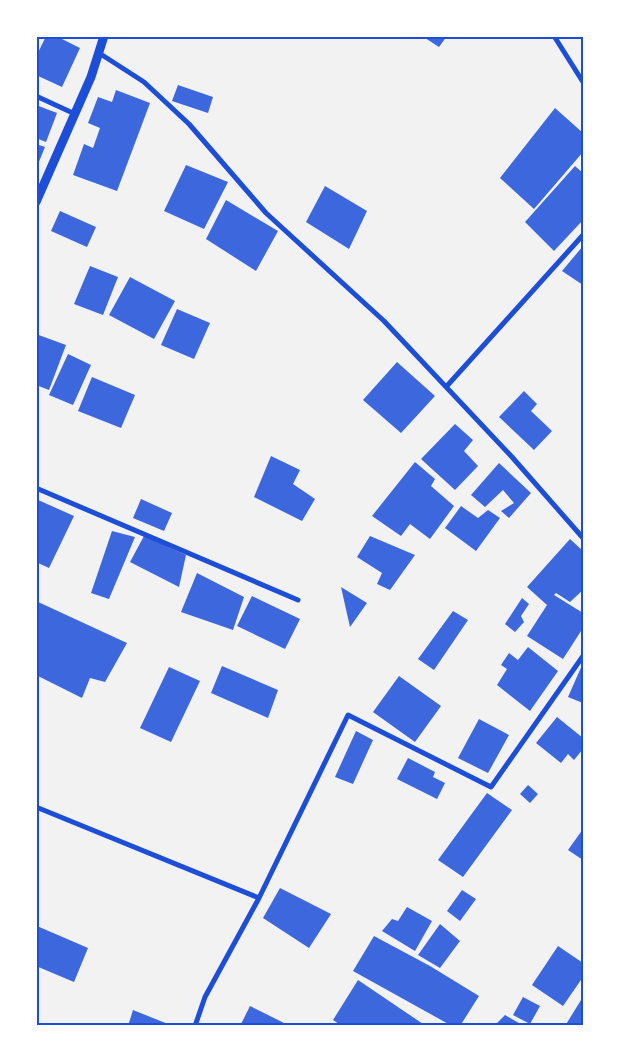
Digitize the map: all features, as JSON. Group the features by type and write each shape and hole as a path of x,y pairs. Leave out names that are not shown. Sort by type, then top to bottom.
{"street":[{"path":"36,202 91,77 104,36"},
{"path":"554,36 583,82"},
{"path":"99,53 144,82 189,124 266,213 384,322 512,457 583,538"},
{"path":"36,96 75,114"},
{"path":"446,387 583,236"},
{"path":"36,488 298,600"},
{"path":"196,1026 205,997 259,898 348,715 491,787 583,656"},
{"path":"36,807 259,898"}],"building":[{"path":"46,36 56,36 80,48 62,87 36,75 36,57"},
{"path":"422,36 447,36 439,47"},
{"path":"178,85 213,97 208,113 172,101"},
{"path":"116,90 150,103 117,191 73,175 84,144 93,148 100,128 88,123 98,97 112,102"},
{"path":"36,105 57,113 46,142 36,138"},
{"path":"555,108 583,133 583,152 534,209 500,178"},
{"path":"36,144 45,147 36,169"},
{"path":"186,165 228,182 204,229 164,211"},
{"path":"575,166 583,173 583,220 554,251 525,222"},
{"path":"325,186 367,211 349,249 306,222"},
{"path":"226,200 278,231 256,271 206,239"},
{"path":"60,211 96,227 87,247 51,231"},
{"path":"583,246 583,285 562,271"},
{"path":"90,266 118,277 103,315 74,304"},
{"path":"130,277 175,301 154,339 109,315"},
{"path":"177,309 210,323 194,359 161,345"},
{"path":"36,334 66,345 49,390 36,385"},
{"path":"68,354 91,365 73,405 49,395"},
{"path":"397,362 435,396 401,433 363,400"},
{"path":"92,377 135,395 121,428 78,411"},
{"path":"524,391 537,404 531,411 552,431 534,450 499,417"},
{"path":"455,424 473,440 464,451 478,466 455,490 421,459"},
{"path":"271,456 300,470 293,484 315,499 302,521 254,497"},
{"path":"415,462 435,479 431,486 454,506 430,539 410,524 401,536 372,516"},
{"path":"499,463 531,493 509,518 501,511 514,503 503,490 485,507 471,495"},
{"path":"36,499 74,516 49,568 36,562"},
{"path":"141,499 172,513 164,531 133,518"},
{"path":"461,506 478,518 488,510 500,518 476,551 445,528"},
{"path":"112,531 135,537 109,599 91,593"},
{"path":"144,536 186,555 179,587 130,562"},
{"path":"370,536 415,555 390,590 377,584 382,573 357,557"},
{"path":"570,539 583,551 583,590 570,602 556,593 554,595 583,613 583,628 563,659 527,636 547,605 527,587"},
{"path":"197,573 244,597 233,630 181,612"},
{"path":"341,587 367,603 350,627"},
{"path":"252,596 300,619 285,649 237,626"},
{"path":"522,598 529,604 521,616 524,622 515,632 505,624"},
{"path":"36,601 127,643 105,682 90,678 82,698 36,675"},
{"path":"453,611 468,620 434,670 418,659"},
{"path":"528,647 558,671 530,711 497,685 507,669 501,665 509,653 518,660"},
{"path":"583,663 583,703 568,697"},
{"path":"222,666 278,690 268,718 211,693"},
{"path":"169,667 200,681 171,742 140,728"},
{"path":"399,676 441,706 415,742 373,712"},
{"path":"557,717 583,738 583,749 574,760 568,754 561,763 536,743"},
{"path":"479,719 509,735 488,773 458,758"},
{"path":"356,731 373,740 353,784 335,777"},
{"path":"408,758 435,772 433,777 445,783 437,799 397,779"},
{"path":"528,785 538,794 530,803 520,794"},
{"path":"487,793 512,810 463,877 438,860"},
{"path":"583,829 583,860 568,850"},
{"path":"280,888 331,914 309,948 263,918"},
{"path":"462,890 476,899 460,921 447,911"},
{"path":"407,907 432,921 415,951 382,931 392,919 398,921"},
{"path":"440,924 460,941 440,968 418,955"},
{"path":"37,926 88,948 74,982 36,966"},
{"path":"374,936 430,966 479,996 460,1026 452,1026 353,971"},
{"path":"558,946 583,963 583,977 563,1006 532,985"},
{"path":"358,980 426,1026 342,1026 333,1020"},
{"path":"523,997 540,1006 530,1024 513,1015"},
{"path":"581,1000 583,1001 583,1026 565,1026"},
{"path":"250,1006 286,1024 286,1026 240,1026"},
{"path":"133,1010 173,1026 128,1026"},
{"path":"505,1015 524,1026 494,1026"}]}
